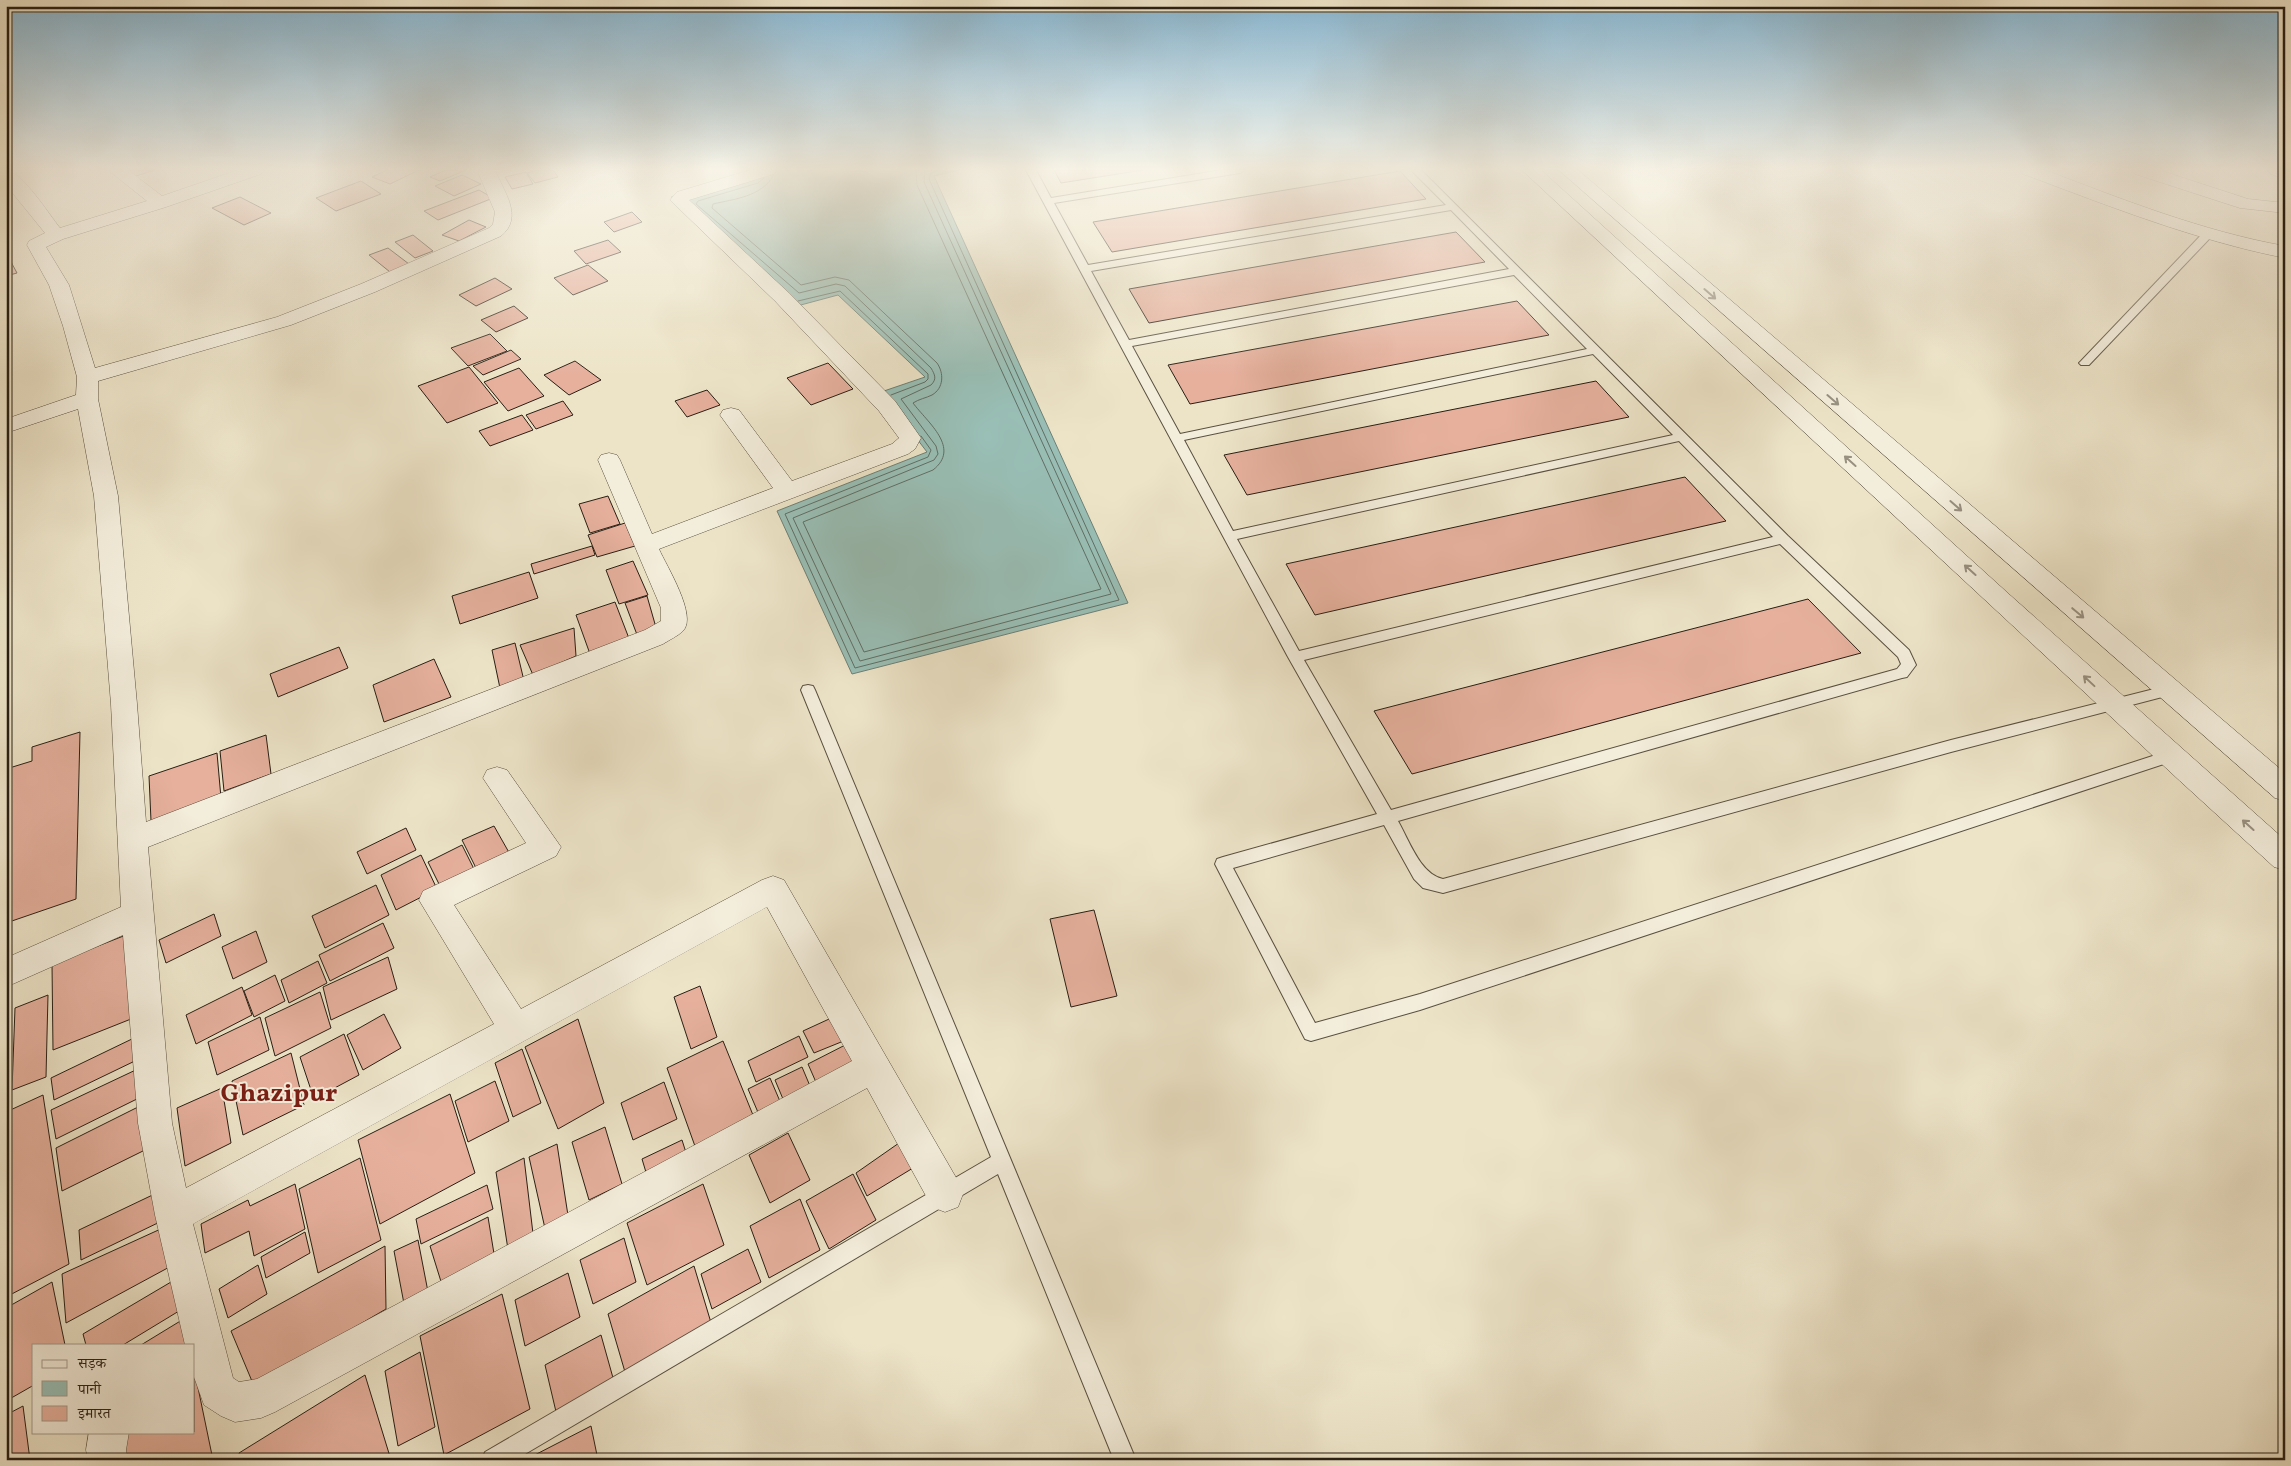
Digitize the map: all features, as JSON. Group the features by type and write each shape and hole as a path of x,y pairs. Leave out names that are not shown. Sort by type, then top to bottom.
{"street":[{"path":"49,238 36,245 59,285 74,326 106,496 124,704 138,914 155,1123 200,1362 218,1392 235,1402 260,1398 874,1067"},
{"path":"6,426 87,388 284,321 368,288 480,238"},
{"path":"645,545 900,449 907,444 910,438 887,406 782,297 720,238"},
{"path":"1606,238 2113,704 2285,858"},
{"path":"1647,238 2285,790"},
{"path":"2227,238 2285,252"},
{"path":"731,415 788,492"},
{"path":"133,840 654,637 674,625 674,608 609,460"},
{"path":"497,778 546,847 434,900 516,1030"},
{"path":"173,1215 773,889 945,1194"},
{"path":"6,973 138,914"},
{"path":"108,1460 106,1450 109,1434"}],"lane":[{"path":"1068,238 1295,657 1420,874 1430,883 1443,886 1951,746 2170,690"},
{"path":"1085,269 1267,238"},
{"path":"1484,238 1783,539 1904,654 1909,665 1902,673 1223,864 1311,1033 1430,999 2171,756"},
{"path":"2085,363 2204,238"},
{"path":"1126,344 1517,271"},
{"path":"1177,438 1596,350"},
{"path":"1230,536 1681,437"},
{"path":"1295,657 1783,539"},
{"path":"808,690 1126,1460"},
{"path":"493,1460 1002,1161"}],"water":[{"path":"719,238 962,238 1128,603 852,674 777,511 927,452 881,392 925,377 838,295 797,306"}],"building":[{"path":"404,238 417,238 433,251 415,258 395,242"},
{"path":"452,238 464,238 459,241"},
{"path":"1103,238 1192,238 1112,252"},
{"path":"1419,238 1462,238 1485,262 1149,323 1129,289"},
{"path":"608,240 621,252 586,264 574,251"},
{"path":"388,248 409,264 390,272 369,255"},
{"path":"10,260 17,273 6,276 6,261"},
{"path":"588,265 608,281 573,295 554,278"},
{"path":"495,278 512,289 476,306 459,295"},
{"path":"1517,301 1549,335 1190,404 1168,365"},
{"path":"514,306 528,318 496,332 481,320"},
{"path":"490,334 507,351 468,366 451,348"},
{"path":"511,350 521,359 483,375 473,366"},
{"path":"575,361 601,380 569,395 544,375"},
{"path":"828,363 853,389 811,405 787,378"},
{"path":"469,367 498,403 447,423 418,386"},
{"path":"519,368 544,396 508,411 484,382"},
{"path":"1596,381 1629,417 1247,495 1224,455"},
{"path":"707,390 720,405 687,417 675,401"},
{"path":"563,401 573,415 536,429 526,415"},
{"path":"522,415 533,430 490,446 479,431"},
{"path":"1685,477 1726,521 1315,615 1286,564"},
{"path":"608,496 620,524 590,533 579,504"},
{"path":"625,523 635,546 597,557 588,535"},
{"path":"592,546 595,555 534,574 531,564"},
{"path":"633,561 648,595 619,604 606,570"},
{"path":"529,572 538,598 460,624 452,596"},
{"path":"647,596 657,631 639,640 625,603"},
{"path":"1808,599 1861,653 1412,774 1374,711"},
{"path":"615,602 630,641 590,654 576,615"},
{"path":"574,628 576,656 533,675 520,645"},
{"path":"515,643 525,685 501,693 492,650"},
{"path":"339,647 348,668 278,697 270,674"},
{"path":"434,659 451,697 384,722 373,685"},
{"path":"80,732 76,899 6,923 6,769 32,761 32,747"},
{"path":"266,735 271,774 224,791 220,751"},
{"path":"217,753 221,798 151,821 149,776"},
{"path":"494,826 511,856 477,870 462,840"},
{"path":"406,828 416,850 367,874 357,852"},
{"path":"462,845 475,871 441,888 428,862"},
{"path":"421,855 437,889 396,910 381,875"},
{"path":"376,885 389,915 325,948 312,916"},
{"path":"1094,910 1117,996 1071,1007 1050,919"},
{"path":"214,914 221,936 166,963 159,940"},
{"path":"383,923 394,948 330,981 319,955"},
{"path":"256,931 267,962 233,979 222,947"},
{"path":"126,935 131,1019 53,1050 52,964"},
{"path":"388,957 397,989 331,1020 323,987"},
{"path":"318,961 327,983 289,1003 281,980"},
{"path":"275,975 285,1001 254,1017 244,991"},
{"path":"700,986 717,1037 691,1049 674,997"},
{"path":"242,987 252,1015 196,1044 186,1015"},
{"path":"320,992 331,1028 275,1056 265,1018"},
{"path":"48,995 46,1077 12,1090 15,1008"},
{"path":"384,1014 401,1048 363,1070 347,1035"},
{"path":"840,1014 851,1038 814,1053 803,1031"},
{"path":"260,1017 269,1050 217,1075 208,1042"},
{"path":"578,1019 604,1103 558,1129 525,1047"},
{"path":"344,1034 359,1075 314,1099 300,1057"},
{"path":"799,1036 808,1057 756,1082 748,1061"},
{"path":"134,1038 139,1059 54,1100 51,1078"},
{"path":"723,1041 755,1120 696,1149 667,1068"},
{"path":"853,1041 864,1066 819,1089 808,1064"},
{"path":"522,1049 541,1103 513,1117 495,1063"},
{"path":"291,1053 304,1105 243,1135 232,1081"},
{"path":"142,1067 147,1094 56,1139 51,1110"},
{"path":"802,1067 810,1086 783,1099 775,1080"},
{"path":"770,1078 782,1106 760,1117 748,1089"},
{"path":"495,1081 509,1121 468,1142 455,1101"},
{"path":"664,1082 677,1119 633,1140 621,1103"},
{"path":"222,1088 231,1143 185,1166 177,1108"},
{"path":"450,1094 475,1173 380,1224 358,1140"},
{"path":"43,1095 69,1264 6,1297 6,1112"},
{"path":"140,1106 149,1148 62,1191 56,1148"},
{"path":"605,1127 622,1184 589,1200 572,1142"},
{"path":"788,1133 810,1180 770,1203 749,1155"},
{"path":"682,1140 688,1159 648,1179 642,1159"},
{"path":"899,1143 913,1168 867,1196 856,1173"},
{"path":"557,1144 569,1222 546,1233 529,1157"},
{"path":"360,1158 381,1240 318,1273 299,1189"},
{"path":"524,1158 534,1242 509,1256 496,1172"},
{"path":"853,1174 876,1220 829,1249 806,1201"},
{"path":"295,1184 305,1229 254,1256 249,1231 205,1253 201,1224 248,1200 250,1206"},
{"path":"703,1184 724,1245 647,1285 627,1223"},
{"path":"487,1185 493,1209 421,1244 416,1219"},
{"path":"163,1190 166,1219 81,1260 79,1230"},
{"path":"800,1199 820,1250 769,1278 750,1226"},
{"path":"488,1217 496,1266 443,1288 430,1246"},
{"path":"165,1227 175,1264 66,1323 62,1274"},
{"path":"305,1232 310,1253 266,1278 261,1257"},
{"path":"624,1238 636,1282 593,1304 580,1260"},
{"path":"418,1240 429,1297 405,1309 394,1251"},
{"path":"385,1246 386,1309 254,1386 231,1331"},
{"path":"748,1249 761,1282 712,1309 701,1274"},
{"path":"258,1265 267,1294 228,1318 219,1289"},
{"path":"694,1266 712,1326 625,1372 608,1314"},
{"path":"568,1273 580,1317 525,1346 515,1300"},
{"path":"52,1282 65,1344 32,1344 32,1386 6,1401 6,1308"},
{"path":"171,1282 179,1311 125,1344 86,1344 83,1334"},
{"path":"502,1294 530,1409 444,1455 420,1336"},
{"path":"182,1320 189,1344 143,1344"},
{"path":"601,1335 615,1385 557,1416 545,1365"},
{"path":"420,1352 435,1427 398,1446 385,1371"},
{"path":"365,1375 391,1460 241,1460 239,1453"},
{"path":"195,1379 213,1460 126,1460 123,1434 195,1434"},
{"path":"23,1406 30,1460 6,1460 6,1415"},
{"path":"591,1426 598,1460 525,1460"}],"district":[{"name":"Ghazipur","path":"279,1092"}]}
